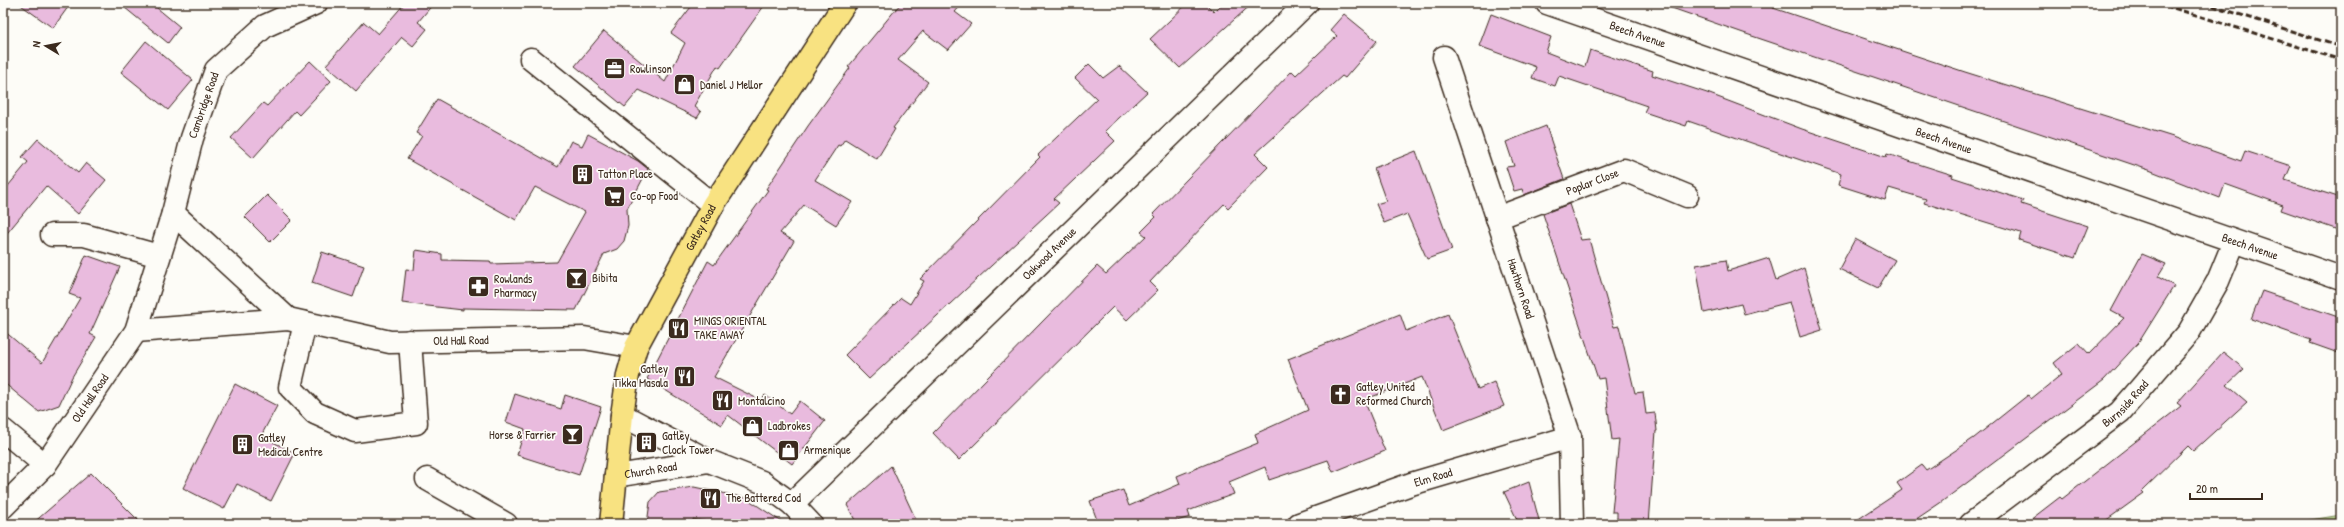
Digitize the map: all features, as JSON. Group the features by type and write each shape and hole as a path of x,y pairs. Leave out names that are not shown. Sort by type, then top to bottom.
{"main road":[{"name":"Gatley Road","path":"611,524 622,415 628,375 636,347 713,205 845,3"}],"street":[{"name":"Cambridge Road","path":"173,212 192,138 216,70 265,26 316,3"},
{"name":"Oakwood Avenue","path":"792,504 1307,3"},
{"name":"Beech Avenue","path":"1547,3 2341,278"},
{"name":"Hawthorn Road","path":"1444,57 1570,437 1572,524"},
{"path":"531,59 713,205"},
{"name":"Poplar Close","path":"1497,218 1624,170 1688,196"},
{"name":"Old Hall Road","path":"3,507 45,464 136,331 173,212"},
{"path":"173,212 296,321 290,387 315,413 355,431 416,423 410,341"},
{"path":"52,235 84,235 159,256"},
{"name":"Burnside Road","path":"1971,524 2120,412 2189,332 2218,281 2234,242"},
{"name":"Old Hall Road","path":"136,331 296,321 390,342 584,338 636,347"},
{"name":"Church Road","path":"622,415 709,461 762,482 792,504 811,524"},
{"path":"3,430 45,464"},
{"name":"Elm Road","path":"1299,524 1411,484 1570,437"},
{"name":"Church Road","path":"616,476 709,461"},
{"path":"428,479 506,524"}],"green space":[{"path":"2341,515 2341,524 2294,524 2298,522"}],"building":[{"path":"18,3 71,3 53,28"},
{"path":"119,3 151,3 180,27 168,43"},
{"path":"405,3 434,3 418,22 427,29 413,46 402,37 356,91 326,65 364,22 378,34"},
{"path":"694,3 766,3 720,68 717,66 694,106 701,112 697,118 639,90 625,107 575,66 604,31 665,82 685,43 671,33"},
{"path":"901,3 963,3 955,12 971,24 948,50 923,31 898,60 928,82 893,128 895,129 877,159 845,139 840,146 838,145 815,180 852,202 836,225 804,205 780,233 794,241 714,377 760,400 765,395 790,414 800,401 825,421 792,464 728,415 722,425 647,379 708,261 714,265 768,190 766,189 808,126 850,68 848,67"},
{"path":"1188,3 1205,3 1214,12 1223,3 1253,3 1180,68 1150,39"},
{"path":"1666,3 1775,3 1773,8 1965,72 2173,137 2241,161 2245,151 2291,166 2285,180 2341,198 2341,231 2281,210 2283,205 2225,184 2220,198 2149,170 1752,36 1666,6"},
{"path":"1344,14 1377,41 1345,78 1342,76 1255,154 1268,167 1228,208 1224,204 1150,282 1158,290 1127,320 1113,307 959,460 933,433 1097,266 1106,274 1146,236 1141,232 1156,217 1153,214 1292,71 1296,75 1337,36 1330,30"},
{"path":"1491,14 1551,37 1546,52 1585,67 1590,50 1653,71 1652,75 1707,93 1802,129 1886,157 1887,154 1953,175 1952,177 2023,200 2021,204 2088,226 2075,258 2019,240 2021,233 1924,203 1926,199 1889,188 1885,200 1838,185 1841,174 1688,121 1686,126 1644,112 1647,106 1559,76 1555,86 1532,78 1536,67 1479,46"},
{"path":"146,41 193,80 168,110 121,72"},
{"path":"310,61 331,81 299,115 295,111 253,158 231,138 263,103 267,106"},
{"path":"1089,64 1103,78 1119,66 1147,92 1105,131 1115,141 1054,199 1059,203 869,379 845,355 901,298 910,304 924,281 920,279 1040,157 1038,155 1097,99 1075,78"},
{"path":"437,99 558,167 571,141 582,146 588,134 638,161 648,169 627,209 628,226 624,241 617,249 604,254 576,310 463,308 463,310 402,303 406,269 414,270 416,250 442,254 442,260 490,261 491,264 557,262 585,212 535,187 516,220 407,159 422,136 416,133"},
{"path":"1546,126 1564,179 1524,195 1522,189 1514,191 1506,167 1514,166 1506,142"},
{"path":"38,139 78,173 86,163 106,180 78,214 46,186 3,238 3,192 28,162 22,157"},
{"path":"1416,151 1452,250 1427,259 1407,214 1384,223 1376,204 1386,201 1374,168"},
{"path":"267,195 292,220 270,242 245,217"},
{"path":"1569,204 1581,240 1589,239 1614,327 1619,326 1635,393 1643,392 1646,414 1655,413 1657,431 1649,524 1617,524 1617,512 1612,512 1619,439 1612,440 1604,378 1598,379 1543,214"},
{"path":"1855,239 1895,260 1878,288 1839,269"},
{"path":"322,252 364,266 353,297 312,283"},
{"path":"2142,254 2166,264 2158,277 2174,286 2139,342 2104,380 1940,503 1909,524 1851,524 1902,490 1897,483 1922,465 1926,470 1974,438 2028,395 2031,399 2062,374 2054,363 2079,343 2089,354 2124,318 2111,311"},
{"path":"86,255 120,267 90,334 96,337 72,377 59,405 39,412 3,382 3,330 42,363 80,298 69,294"},
{"path":"1769,258 1776,280 1804,268 1822,330 1800,337 1790,302 1744,314 1741,304 1704,313 1696,265 1726,260 1728,271"},
{"path":"2262,291 2341,318 2341,354 2310,343 2311,340 2251,319"},
{"name":"Gatley United Reformed Church","path":"1400,314 1406,331 1448,314 1478,389 1494,382 1504,406 1443,430 1422,377 1364,400 1385,451 1333,472 1328,460 1269,480 1265,467 1229,482 1234,494 1188,511 1190,517 1167,524 1088,524 1097,520 1090,501 1123,490 1129,506 1180,484 1177,476 1258,443 1255,434 1308,410 1288,359"},
{"path":"2223,352 2244,369 2227,385 2247,402 2193,451 2188,446 2142,491 2144,493 2101,524 2025,524 2060,497 2062,499 2181,406 2177,403"},
{"name":"Gatley Medical Centre","path":"235,384 277,406 261,436 295,453 271,501 237,484 224,509 183,488"},
{"name":"Horse & Farrier","path":"515,394 561,409 565,395 601,407 579,475 517,455 525,429 506,422"},
{"path":"891,466 918,524 857,524 847,505"},
{"path":"91,473 142,524 32,524"},
{"path":"1529,482 1540,524 1519,524 1504,492"},
{"path":"694,487 746,498 785,524 719,524 693,519 694,524 647,524 650,502 659,492"}],"railway":[{"path":"2157,3 2341,60"},
{"path":"2204,3 2341,47"}],"place":[{"name":"Rowlinson","path":"614,69"},
{"name":"Daniel J Mellor","path":"685,85"},
{"name":"Tatton Place","path":"582,174"},
{"name":"Co-op Food","path":"614,196"},
{"name":"Bibita","path":"577,278"},
{"name":"Rowlands Pharmacy","path":"479,286"},
{"name":"MINGS ORIENTAL TAKE AWAY","path":"679,328"},
{"name":"Gatley Tikka Masala","path":"684,376"},
{"name":"Gatley United Reformed Church","path":"1340,394"},
{"name":"Montalcino","path":"722,401"},
{"name":"Ladbrokes","path":"753,426"},
{"name":"Horse & Farrier","path":"572,435"},
{"name":"Gatley Clock Tower","path":"646,443"},
{"name":"Gatley Medical Centre","path":"242,445"},
{"name":"Armenique","path":"789,450"},
{"name":"The Battered Cod","path":"710,498"}]}
